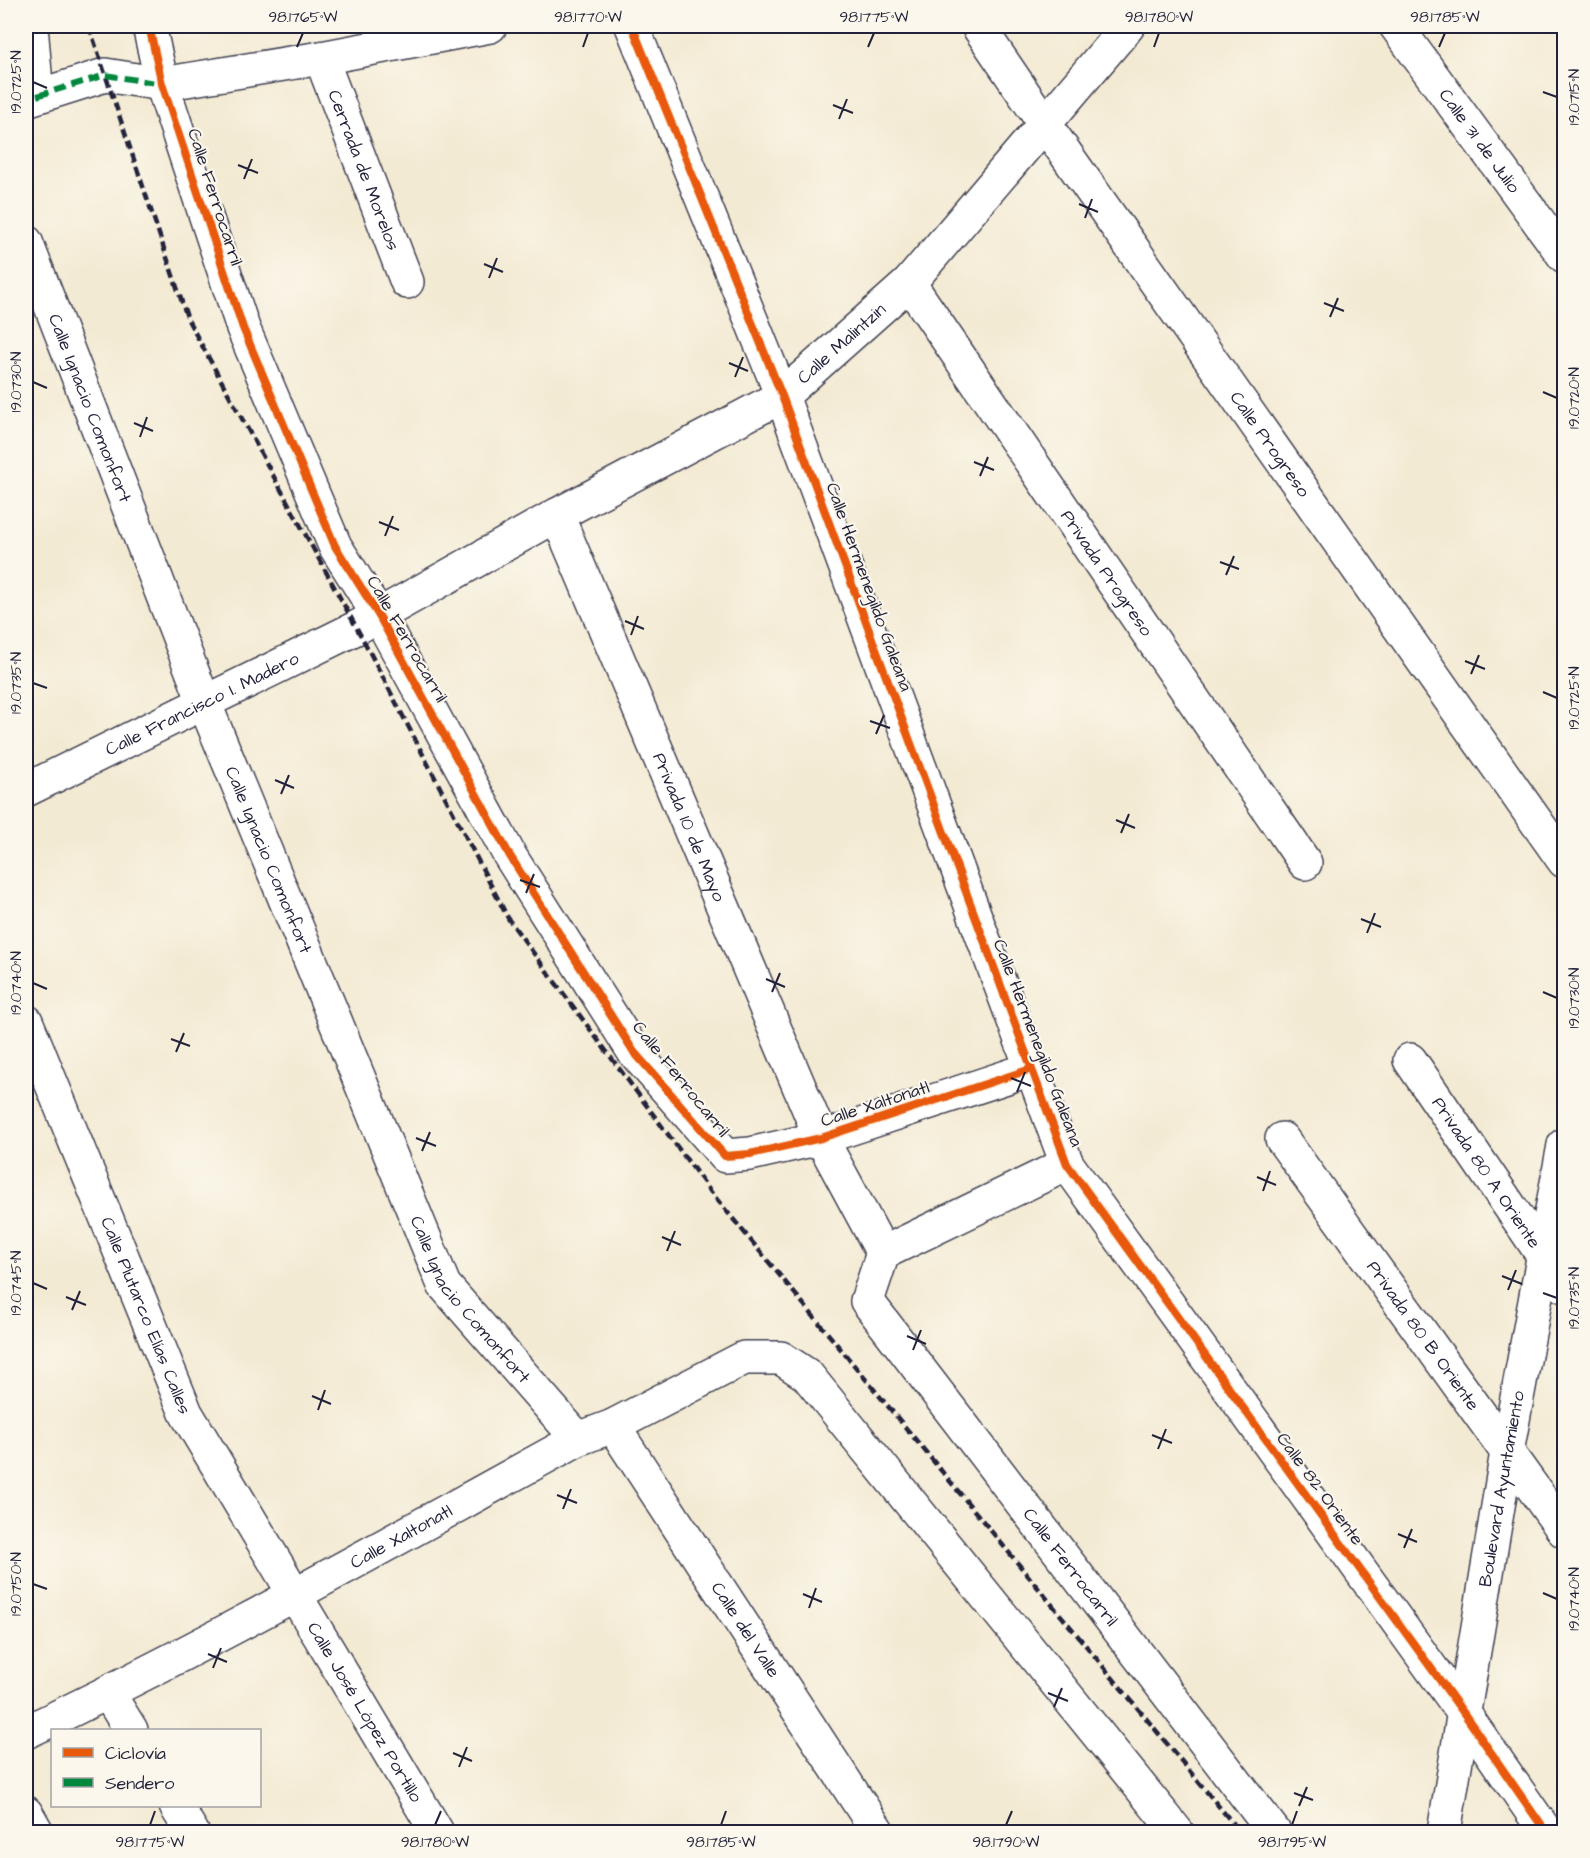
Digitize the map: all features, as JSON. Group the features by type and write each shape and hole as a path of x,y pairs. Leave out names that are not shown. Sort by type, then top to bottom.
{"street":[{"path":"31,26 31,98 105,75 162,84 321,58 490,26"},
{"name":"Calle Ferrocarril","path":"149,26 162,84 243,328 335,546 379,616 510,856 634,1052 725,1156"},
{"name":"Calle Hermenegildo Galeana","path":"632,26 782,396 1067,1164"},
{"name":"Calle Progreso","path":"978,26 1564,861"},
{"name":"Calle Malintzin","path":"379,616 557,515 782,396 909,283 1128,26"},
{"name":"Calle 31 de Julio","path":"1396,26 1564,256"},
{"name":"Cerrada de Morelos","path":"321,58 407,282"},
{"name":"Calle Ignacio Comonfort","path":"26,242 204,702 444,1284 578,1439"},
{"name":"Privada Progreso","path":"909,283 1305,863"},
{"name":"Privada 10 de Mayo","path":"557,515 821,1138 884,1253"},
{"name":"Calle Francisco I. Madero","path":"26,790 379,616"},
{"name":"Calle Plutarco Elías Calles","path":"26,1022 186,1413 293,1595"},
{"name":"Privada 80 A Oriente","path":"1410,1060 1564,1286"},
{"name":"Calle Xaltonatl","path":"725,1156 750,1154 821,1138 1031,1069"},
{"name":"Privada 80 B Oriente","path":"1282,1139 1564,1531"},
{"name":"Boulevard Ayuntamiento","path":"1444,1833 1507,1452 1564,1145"},
{"path":"884,1253 1067,1164"},
{"name":"Calle 82 Oriente","path":"1067,1164 1465,1715 1546,1833"},
{"name":"Calle Ferrocarril","path":"884,1253 867,1301 1274,1833"},
{"name":"Calle Xaltonatl","path":"26,1731 108,1693 578,1439 613,1426 744,1358 781,1358 807,1375 1177,1833"},
{"name":"Calle del Valle","path":"613,1426 878,1833"},
{"name":"Calle José López Portillo","path":"293,1595 436,1833"},
{"path":"108,1693 130,1729"},
{"path":"177,1807 192,1833"},
{"path":"26,1813 37,1833"}],"railway":[{"path":"89,26 188,320 366,645 509,920 710,1191 1240,1832"}],"marked path":[{"path":"37,96 105,75 162,84"}],"cycle path":[{"path":"149,26 162,84 243,328 335,546 379,616 510,856 634,1052 725,1156 750,1154 821,1138 1031,1069"},
{"path":"632,26 782,396 1067,1164 1465,1715 1546,1832"}]}
